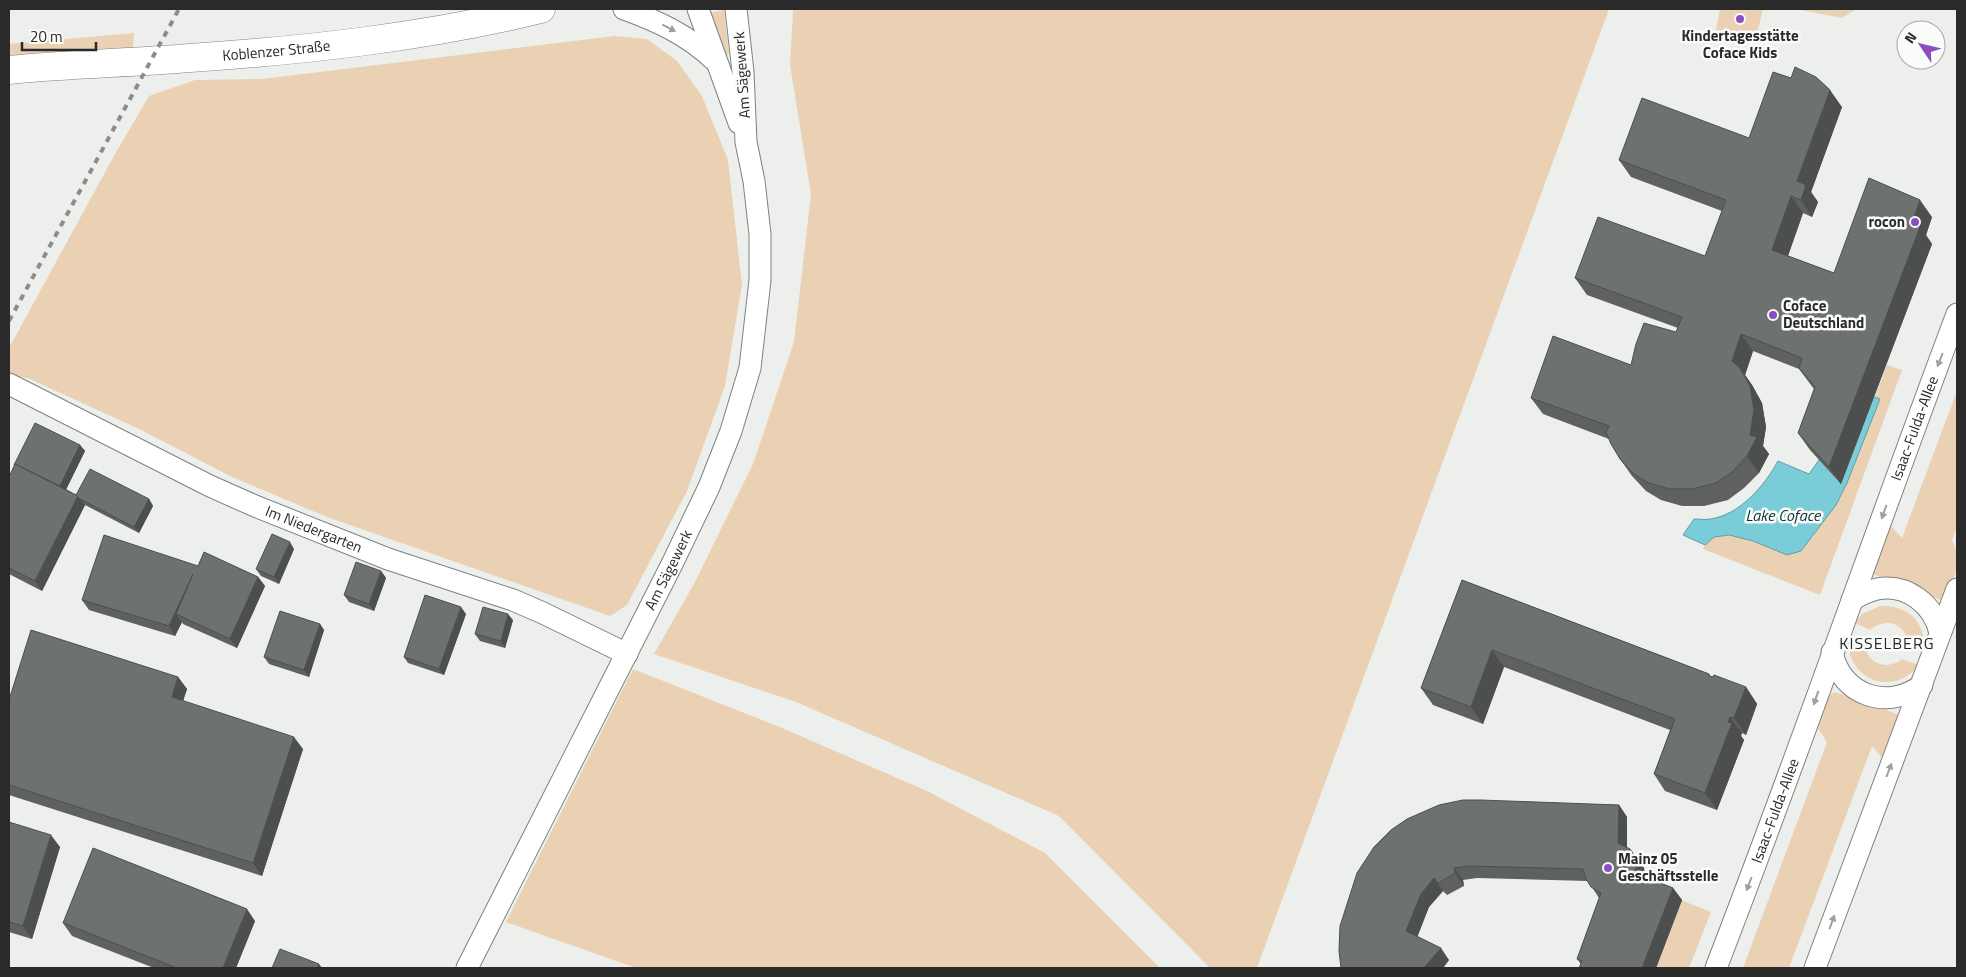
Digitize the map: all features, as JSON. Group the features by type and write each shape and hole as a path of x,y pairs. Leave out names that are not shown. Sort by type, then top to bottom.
{"main road":[{"name":"Koblenzer Straße","path":"9,70 74,64 188,58 344,44 481,24 541,9"}],"street":[{"name":"Am Sägewerk","path":"624,9 680,34 716,61"},
{"name":"Am Sägewerk","path":"467,968 627,654 709,487 731,431 750,368 760,280 760,234 754,181 746,142 698,9"},
{"name":"Am Sägewerk","path":"736,9 743,72 746,142"},
{"name":"Isaac-Fulda-Allee","path":"1716,968 1766,838 1832,652 1957,314"},
{"name":"Im Niedergarten","path":"9,384 210,486 388,559 513,600 627,654"},
{"path":"1852,600 1878,589 1892,588 1906,592 1918,598 1929,608 1936,620 1940,633"},
{"path":"1815,968 1957,589"},
{"path":"1832,652 1836,666 1843,677 1852,687 1864,694 1884,698 1898,697 1911,693 1922,685"}],"shaded area":[{"path":"794,9 1609,9 1257,968 1210,968 1059,816 796,702 654,654 695,582 753,464 794,342 811,194 790,65"},
{"name":"Kindertagesstätte Coface Kids","path":"1720,9 1763,9 1756,38 1716,30"},
{"name":"Kindertagesstätte Coface Kids","path":"1796,9 1856,9 1842,18"},
{"path":"724,10 729,54 724,56 710,13"},
{"path":"134,33 133,48 9,57 9,44"},
{"path":"615,36 647,39 677,61 702,96 728,160 742,285 725,386 687,491 627,605 610,616 327,517 232,477 141,430 28,378 9,375 9,348 115,154 149,96 195,80 262,79"},
{"path":"1887,365 1902,370 1820,595 1703,549 1709,540 1718,536 1729,536 1755,542 1787,555 1813,537 1879,399 1875,397"},
{"path":"1957,391 1957,526 1952,540 1957,563 1946,602 1870,573 1887,522 1902,538"},
{"path":"1880,606 1899,608 1913,617 1922,630 1925,649 1908,643 1903,631 1894,624 1882,624 1870,630 1855,623 1862,614"},
{"path":"1848,639 1865,645 1870,657 1879,664 1890,665 1902,659 1919,665 1908,675 1897,681 1873,680 1863,674 1855,665 1850,653"},
{"path":"633,669 782,728 927,791 1045,853 1160,968 636,968 506,922"},
{"path":"1835,692 1903,716 1885,761 1872,746 1789,968 1743,968 1827,742 1813,721 1828,696"},
{"path":"1681,900 1711,912 1689,968 1656,968"}],"water":[{"name":"Lake Coface","path":"1848,387 1880,399 1847,483 1836,505 1801,551 1787,555 1753,541 1729,535 1714,537 1705,545 1683,535 1694,519 1708,519 1721,516 1731,512 1750,498 1766,480 1778,461 1809,474 1819,460"}],"building":[{"name":"Coface Deutschland","path":"1795,67 1816,77 1830,90 1797,181 1806,185 1801,200 1791,196 1772,250 1834,273 1869,178 1920,200 1912,223 1920,227 1829,467 1798,433 1815,387 1799,368 1802,358 1741,334 1732,361 1740,368 1750,386 1754,410 1750,435 1757,437 1747,456 1732,472 1716,483 1692,489 1670,489 1649,483 1634,474 1620,459 1606,432 1609,426 1531,398 1553,336 1631,365 1644,323 1676,332 1682,317 1575,278 1598,217 1705,256 1726,200 1619,160 1642,98 1749,138 1773,72 1791,78"},
{"path":"35,423 80,445 60,486 14,465"},
{"path":"15,464 78,496 35,581 9,568 9,477"},
{"path":"90,469 149,499 134,527 80,499 76,495"},
{"path":"272,534 290,542 274,577 256,569"},
{"path":"104,535 198,566 204,552 258,577 230,639 176,614 193,574 169,626 82,600"},
{"path":"356,562 381,571 369,604 344,595"},
{"path":"1462,580 1709,674 1709,676 1713,677 1714,675 1746,687 1734,718 1730,717 1728,722 1732,723 1705,793 1654,774 1675,719 1492,650 1471,707 1421,688"},
{"path":"425,595 461,607 439,669 404,657"},
{"path":"483,607 508,614 501,641 475,634"},
{"path":"280,611 320,624 304,670 264,657"},
{"path":"31,630 178,677 172,697 294,737 253,863 9,785 9,700"},
{"path":"1463,800 1619,805 1618,843 1630,849 1635,856 1637,865 1635,873 1673,888 1642,968 1579,968 1582,961 1577,959 1601,893 1591,887 1583,869 1469,866 1454,868 1455,873 1438,883 1434,878 1421,894 1406,931 1441,948 1424,968 1341,968 1339,951 1340,926 1357,873 1374,847 1391,830 1407,819 1439,805"},
{"path":"9,822 51,835 23,926 9,922"},
{"path":"93,848 247,909 223,968 177,968 63,923"},
{"path":"280,949 319,964 317,968 272,968"}],"railway":[{"path":"9,321 179,9"}],"place":[{"name":"Kindertagesstätte Coface Kids","path":"1740,19"},
{"name":"rocon","path":"1915,222"},
{"name":"Coface Deutschland","path":"1773,315"},
{"name":"Mainz 05 Geschäftsstelle","path":"1608,868"}],"district":[{"name":"KISSELBERG","path":"1887,643"}]}
